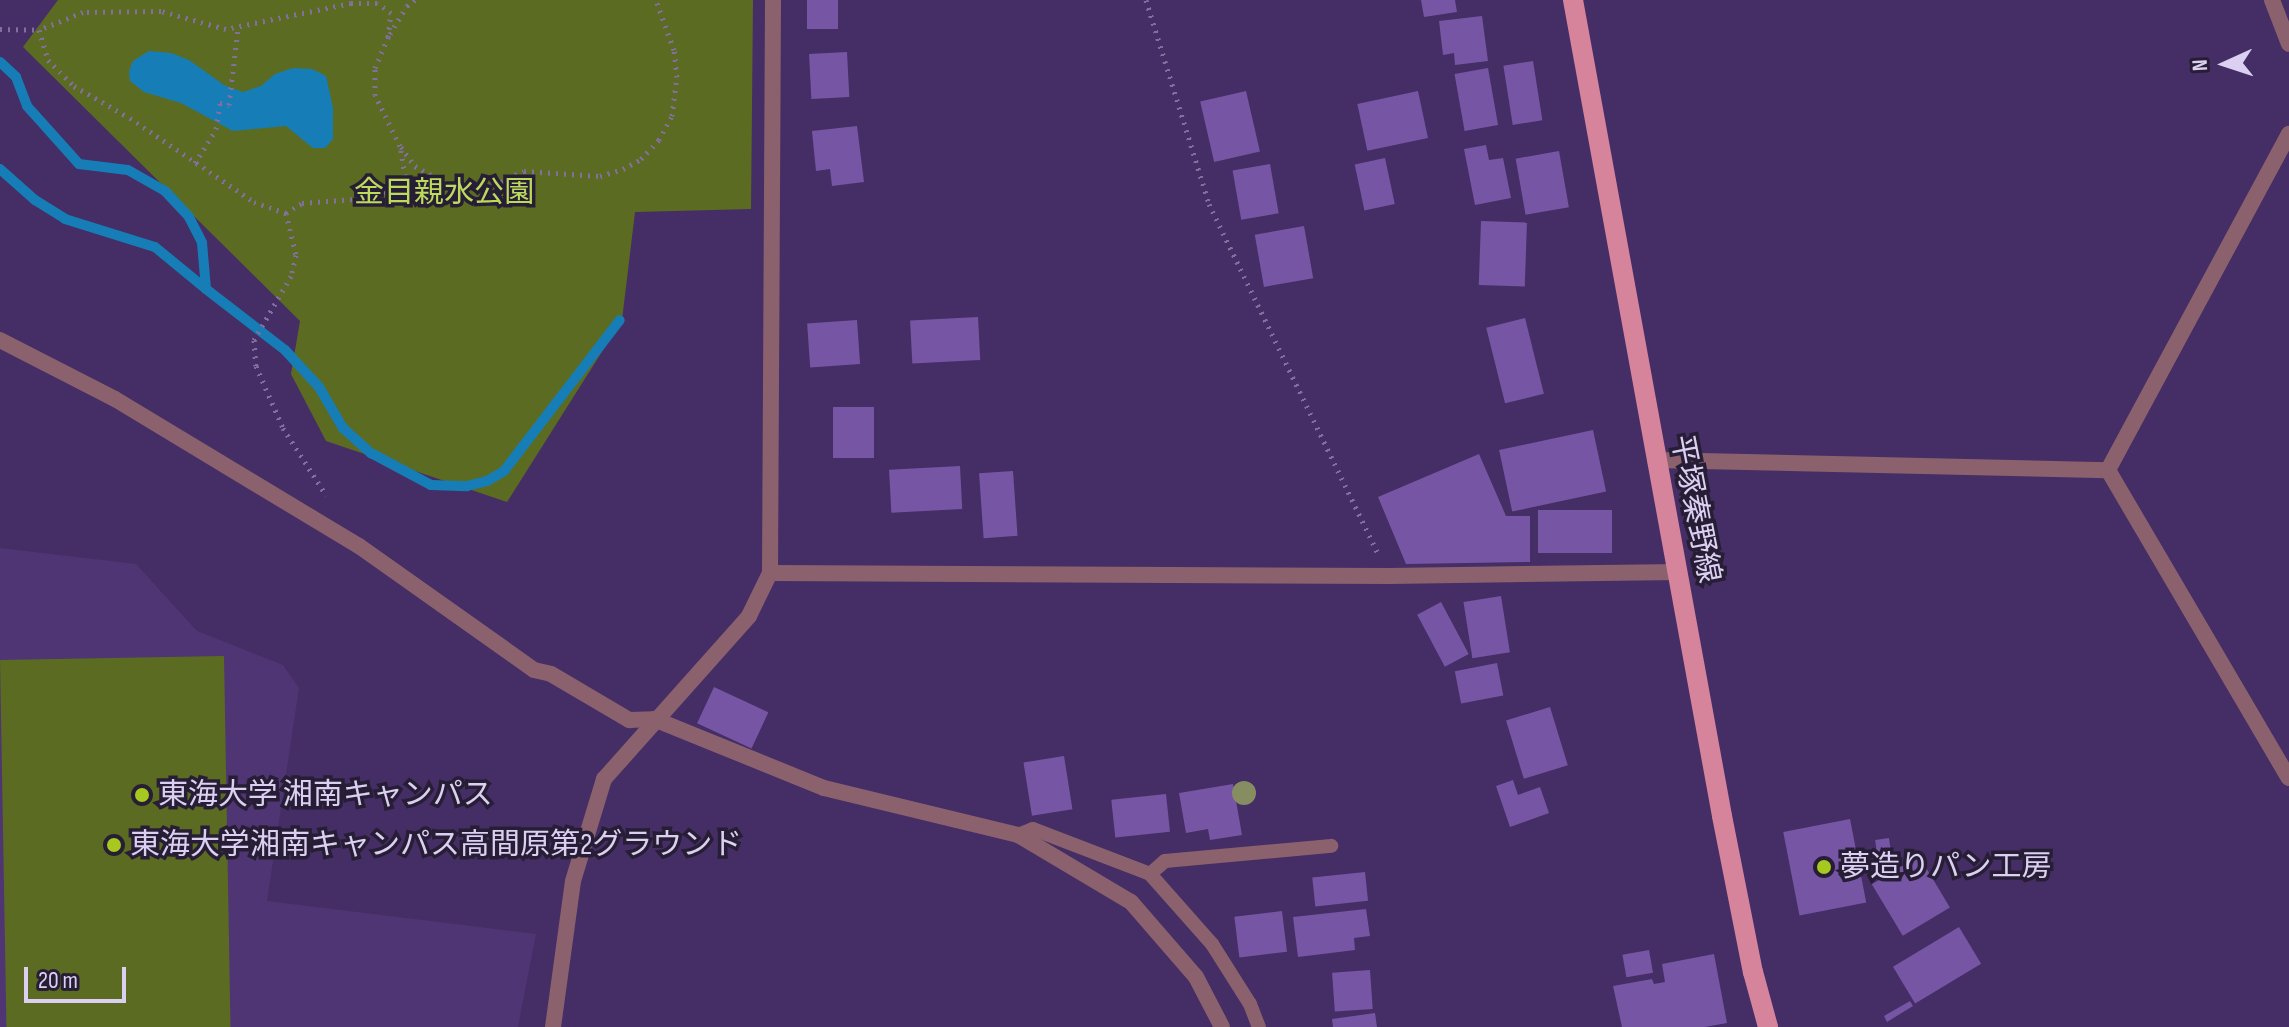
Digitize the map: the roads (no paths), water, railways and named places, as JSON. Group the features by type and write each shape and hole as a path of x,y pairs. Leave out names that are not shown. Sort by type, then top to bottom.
{"main road":[{"name":"平塚秦野線","path":"1573,0 1655,460 1749,956 1768,1027"}],"street":[{"path":"553,1027 573,881 604,779 654,719 704,669 749,616 770,573 773,0"},
{"path":"2272,0 2289,44"},
{"path":"2108,470 2289,134"},
{"path":"0,340 115,399 359,546 534,670 551,674 629,720 654,719 824,788 1018,835 1131,902 1196,977 1222,1027"},
{"path":"1655,460 2108,470"},
{"path":"2108,470 2289,778"},
{"path":"770,573 1389,576 1678,572"}],"lane":[{"path":"1018,835 1033,829 1150,874 1212,944 1250,1004 1259,1027"},
{"path":"1150,874 1165,861 1331,846"}],"water":[{"path":"149,51 171,53 189,60 224,85 243,92 293,68 312,69 326,76 333,108 333,139 325,148 313,148 286,126 233,131 181,103 144,92 130,81 129,71 133,61"}],"waterway":[{"path":"0,62 16,77 27,106 79,164 128,170 165,191 189,217 202,243 206,289 285,350 319,387 343,428 371,453 431,485 467,486 487,481 504,471 620,320"},
{"path":"0,169 35,200 65,219 155,247 206,289"}],"place":[{"name":"東海大学 湘南キャンパス","path":"142,795"},
{"name":"東海大学湘南キャンパス高間原第2グラウンド","path":"114,845"},
{"name":"夢造りパン工房","path":"1824,867"}],"park label":[{"name":"金目親水公園","path":"444,193"}]}
